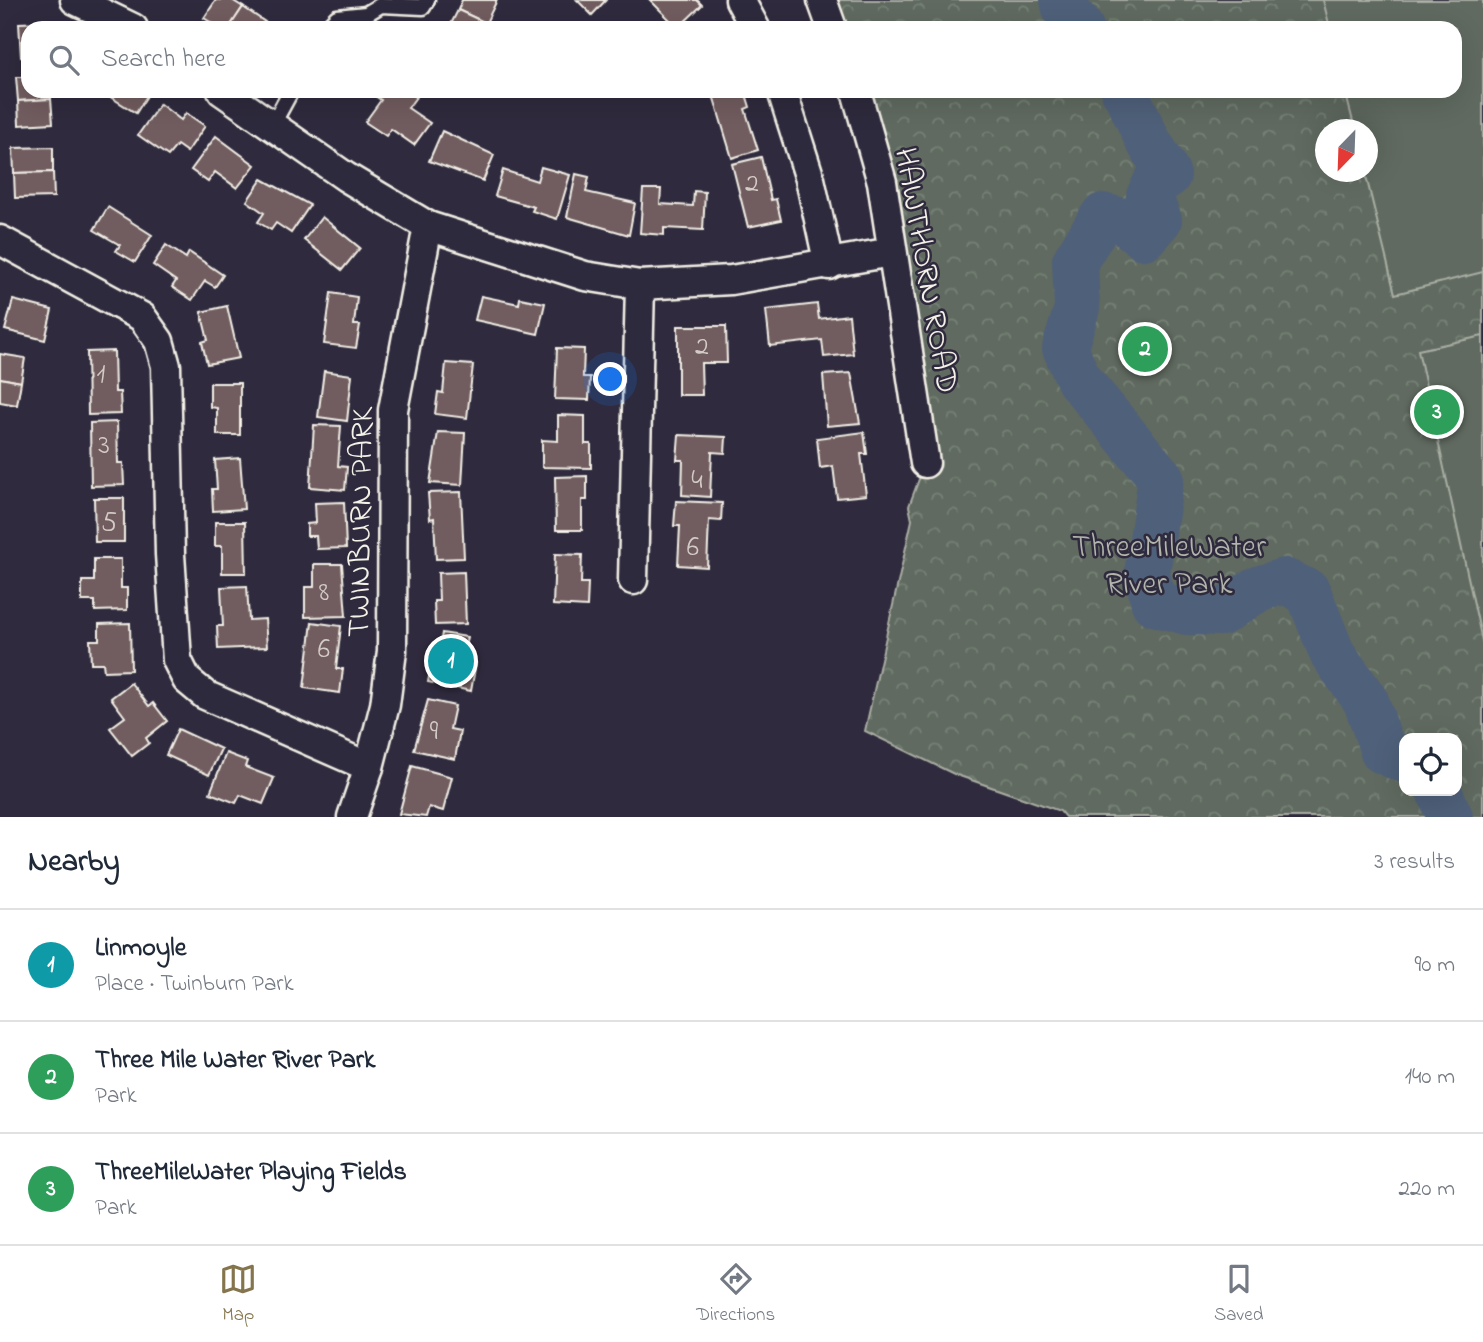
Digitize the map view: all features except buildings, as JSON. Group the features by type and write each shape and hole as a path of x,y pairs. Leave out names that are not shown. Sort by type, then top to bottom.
{"street":[{"path":"75,0 118,21"},
{"path":"740,0 751,21"},
{"path":"822,0 830,21"},
{"path":"232,98 346,177 428,226 585,276 640,285 731,280 892,252"},
{"path":"784,98 810,179 829,265"},
{"name":"HAWTHORN ROAD","path":"858,98 883,182 925,463"},
{"name":"TWINBURN PARK","path":"352,817 369,767 385,705 392,651 393,410 428,226"},
{"path":"0,240 142,317 159,341 166,366 170,554 177,660 187,680 205,695 369,767"},
{"path":"633,580 640,285"}],"lane":[{"path":"333,21 337,17 366,14 382,2 424,7 427,0"},
{"path":"272,126 287,98"}],"green space":[{"name":"ThreeMileWater River Park","path":"836,0 1483,0 1483,817 1065,817 1060,811 954,774 865,731 912,520 909,506 925,463 865,98 1462,98 1462,21 843,21"},
{"path":"1323,0 1483,0 1483,272 1395,294 1367,182 1378,182 1378,119 1352,119 1347,98 1462,98 1462,21 1328,21"},
{"path":"1483,336 1483,645 1418,350"}],"waterway":[{"path":"1063,0 1065,9 1075,21"},
{"path":"1128,98 1168,175 1155,184 1149,196 1159,220 1144,237 1124,221 1103,216 1075,261 1077,308 1065,348 1079,380 1161,478 1147,574 1154,603 1187,612 1221,613 1258,589 1284,581 1308,592 1332,653 1366,701 1383,751 1399,758"},
{"path":"1441,796 1450,817"}],"place":[{"name":"Three Mile Water River Park","path":"1145,349"},
{"name":"ThreeMileWater Playing Fields","path":"1437,412"},
{"name":"Linmoyle","path":"451,661"}]}
